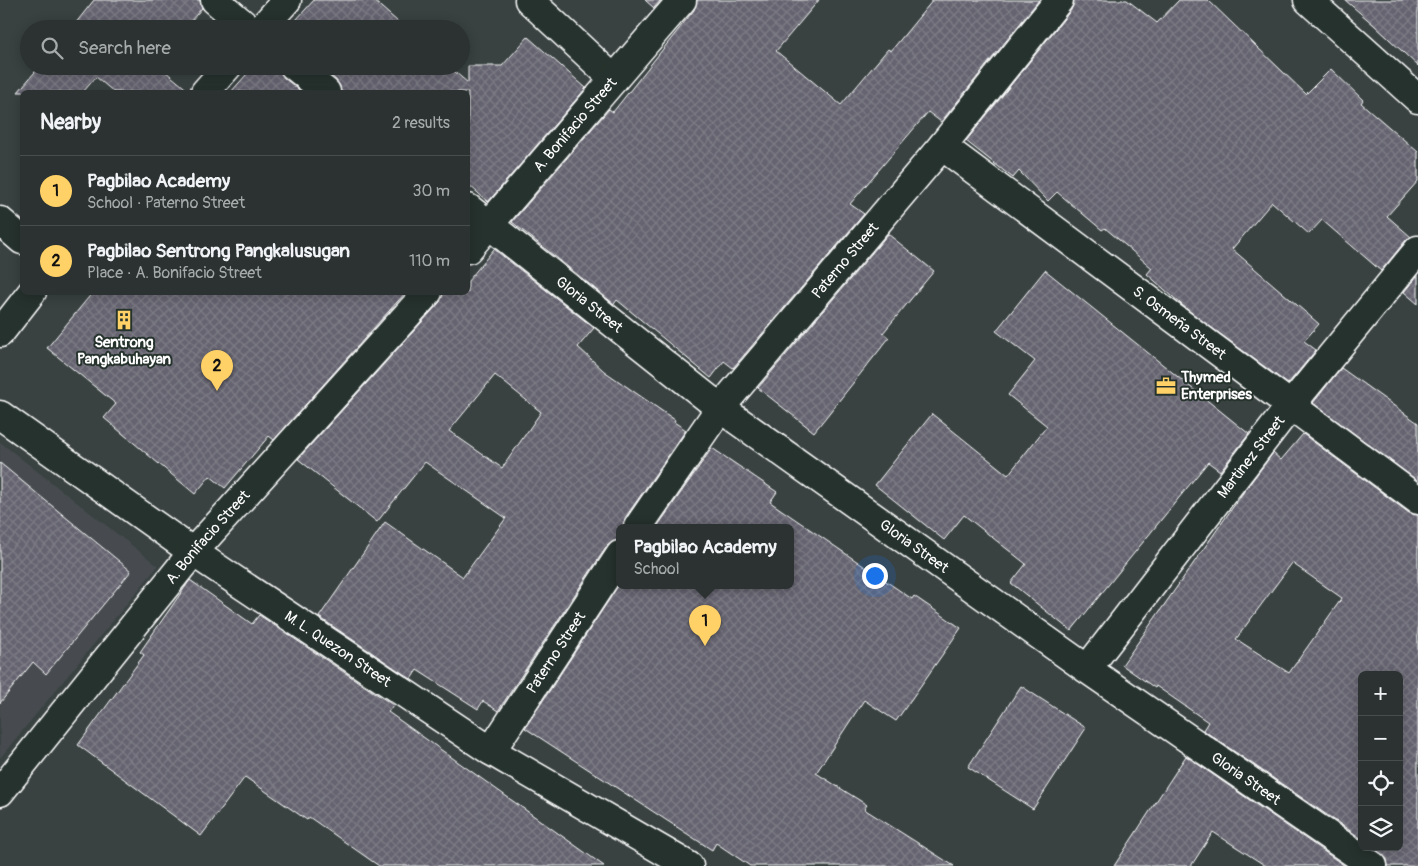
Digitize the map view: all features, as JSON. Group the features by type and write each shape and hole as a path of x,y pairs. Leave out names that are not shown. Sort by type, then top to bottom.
{"street":[{"path":"215,0 238,20"},
{"path":"269,20 287,0"},
{"path":"529,0 614,79"},
{"name":"A. Bonifacio Street","path":"470,247 682,0"},
{"name":"Paterno Street","path":"640,524 720,408 942,146 1059,0"},
{"path":"1308,0 1418,99"},
{"path":"207,90 220,75"},
{"path":"305,75 324,90"},
{"name":"S. Osmeña Street","path":"942,146 1418,500"},
{"name":"Gloria Street","path":"470,210 720,408 1087,669 1373,866"},
{"path":"0,221 20,238"},
{"name":"Martinez Street","path":"1087,669 1291,405 1418,250"},
{"path":"0,333 30,295"},
{"name":"A. Bonifacio Street","path":"0,792 193,552 425,295"},
{"name":"M. L. Quezon Street","path":"0,415 193,552 491,751 689,866"},
{"name":"Paterno Street","path":"491,751 616,561"}],"shaded area":[{"path":"0,442 158,566 0,758"}],"building":[{"path":"94,0 200,0 202,8 192,20 78,20"},
{"path":"314,0 373,0 396,20 296,20"},
{"path":"645,0 661,0 654,8"},
{"path":"697,0 819,0 776,51 841,105 888,49 891,51 933,0 1039,0 941,122 928,112 850,204 864,214 733,368 724,361 711,378 617,300 614,304 512,222 609,109 613,112 694,10"},
{"path":"1074,0 1127,0 1157,23 1179,0 1208,0 1306,94 1331,69 1363,100 1361,103 1418,152 1418,181 1387,216 1411,237 1406,240 1381,271 1322,220 1309,234 1272,202 1232,249 1319,324 1304,341 1316,350 1288,384 1189,311 1147,274 1152,268 1105,228 1102,230 1057,192 1048,201 1019,171 1013,178 966,141 1071,10"},
{"path":"1345,0 1418,0 1418,66 1374,25"},
{"path":"528,37 586,88 488,202 470,186 470,90 341,90 336,80 330,75 459,75 468,83 470,66 502,66"},
{"path":"32,75 170,75 188,90 112,90 96,77 85,90 20,90 18,92"},
{"path":"246,75 282,75 299,90 233,90"},
{"path":"888,234 934,271 883,333 889,338 814,432 758,388"},
{"path":"494,249 594,328 578,347 604,371 675,420 674,422 686,430 625,518 624,524 616,524 616,541 607,546 498,711 483,701 478,709 417,670 411,679 319,617 385,522 463,577 506,518 425,462 377,522 298,459 440,302 442,295 470,295 470,279","holes":["495,375 541,412 502,468 449,431"]},
{"path":"1045,270 1249,434 1220,471 1208,462 1071,631 1011,583 1026,564 964,515 944,540 875,485 932,414 1008,475 1047,426 1008,395 1035,361 996,331"},
{"path":"1418,275 1418,304 1404,292"},
{"path":"91,295 403,295 274,440 269,436 225,488 210,476 195,494 104,418 116,404 47,348"},
{"path":"1341,368 1418,423 1418,481 1313,403"},
{"path":"1303,434 1409,513 1418,515 1418,866 1388,866 1387,859 1378,851 1403,851 1403,671 1358,671 1358,836 1203,730 1208,722 1122,665 1273,453 1281,460","holes":["1292,563 1342,598 1289,673 1236,639"]},
{"path":"712,448 777,492 770,502 912,599 914,596 961,628 896,721 864,700 816,773 867,805 864,809 954,866 750,866 716,843 712,850 525,728 616,589 794,589 794,524 659,524"},
{"path":"0,463 131,571 46,674 33,662 0,703"},
{"path":"190,580 252,624 259,615 393,705 388,712 604,866 379,866 309,817 307,820 245,777 201,836 78,745 144,655 140,652"},
{"path":"1021,686 1086,728 1033,809 968,767"},
{"path":"1186,756 1345,866 1266,866 1213,832 1191,866 1114,866"}],"place":[{"name":"Sentrong Pangkabuhayan","path":"124,320"},
{"name":"Thymed Enterprises","path":"1166,386"},
{"name":"Pagbilao Sentrong Pangkalusugan","path":"217,391"},
{"name":"Pagbilao Academy","path":"705,646"}]}
